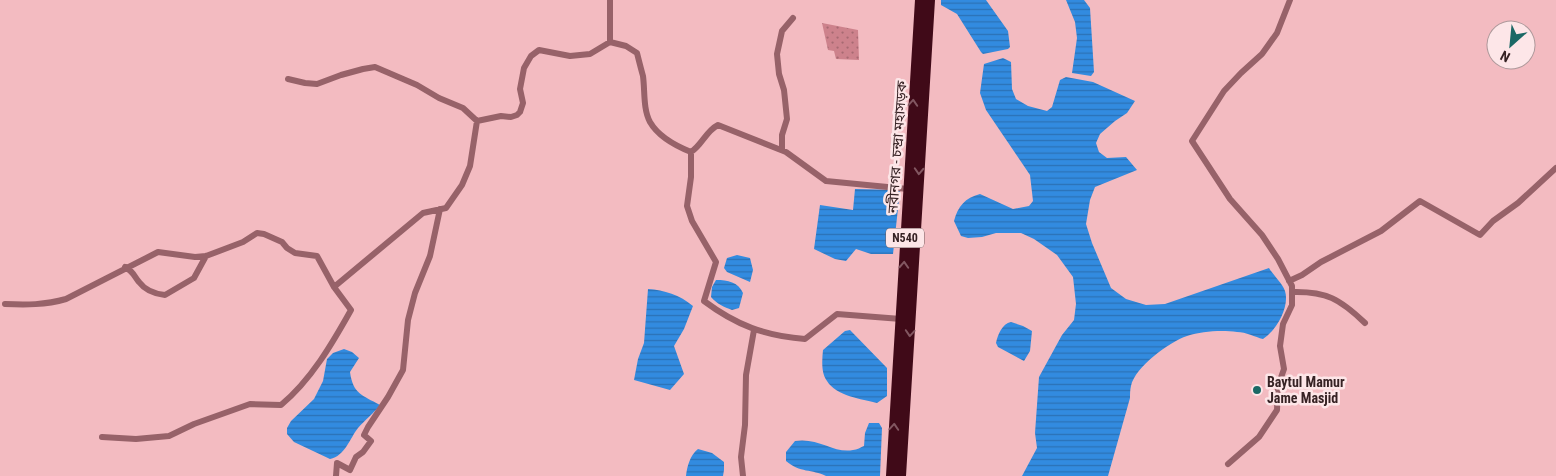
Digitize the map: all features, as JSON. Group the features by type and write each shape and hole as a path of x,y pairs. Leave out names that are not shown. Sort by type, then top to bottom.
{"highway":[{"name":"নবীনগর - চন্দ্রা মহাসড়ক","path":"891,476 920,0"},
{"name":"নবীনগর - চন্দ্রা মহাসড়ক","path":"901,476 930,0"}],"street":[{"path":"610,0 610,42"},
{"path":"1228,464 1259,437 1277,410 1278,386 1284,369 1280,346 1283,324 1292,305 1292,292 1289,281 1278,259 1262,235 1230,199 1192,141 1224,91 1262,54 1276,33 1290,0"},
{"path":"782,150 782,135 787,119 777,54 782,31 793,18"},
{"path":"477,121 517,115 523,103 520,89 524,68 531,56 539,50 570,56 590,54 610,42 626,46 637,54 643,76 650,122 660,133 679,147 691,152"},
{"path":"288,79 317,84 341,75 375,67 463,108 477,121"},
{"path":"334,287 422,213 446,208 462,185 470,166 477,121"},
{"path":"691,152 696,149 711,129 718,125 782,150 826,181 908,189"},
{"path":"691,152 691,177 687,206 692,220 716,262 704,301 724,316 754,330 785,338 805,339 837,314 901,319"},
{"path":"1289,281 1302,276 1321,262 1381,231 1420,201 1480,235 1556,168"},
{"path":"336,476 337,463 350,470 356,457 363,452 371,441 364,435 368,426 388,397 403,370 408,320 415,293 430,256 440,209"},
{"path":"5,304 50,304 66,299 158,252 195,257 206,256 243,242 257,233 282,242 295,253 317,256 334,287 351,310 336,336 292,396 281,405 250,404 194,424 169,436 136,439 102,437"},
{"path":"125,268 131,270 139,283 146,289 159,295 165,295 194,278 206,256"},
{"path":"1292,292 1323,294 1348,308 1365,323"},
{"path":"742,476 740,457 745,425 746,375 754,330"}],"shaded area":[{"path":"822,23 858,30 859,60 836,59 834,51 828,50"}],"water":[{"path":"941,0 986,0 1008,31 1010,47 983,54 957,14 941,5"},
{"path":"1066,0 1084,0 1090,8 1094,72 1091,76 1072,73 1077,38 1075,22"},
{"path":"1003,58 1011,62 1012,89 1016,99 1028,106 1047,111 1052,107 1060,80 1066,77 1093,82 1135,101 1127,113 1100,134 1096,143 1099,152 1107,158 1126,157 1137,170 1095,187 1090,200 1086,224 1111,288 1126,299 1146,305 1165,304 1269,268 1285,291 1284,311 1281,318 1273,330 1263,339 1240,332 1219,331 1199,333 1180,339 1162,349 1146,363 1131,386 1130,398 1108,476 1022,476 1037,448 1035,433 1039,377 1062,335 1074,320 1076,304 1073,277 1057,255 1034,239 1021,233 996,233 968,238 961,236 954,221 963,203 980,194 1013,209 1029,206 1033,201 1030,175 986,110 980,93 984,64"},
{"path":"855,189 900,190 893,254 871,254 856,249 846,261 835,259 814,249 820,205 853,210"},
{"path":"737,255 750,258 753,270 750,282 727,272 724,268 727,258"},
{"path":"716,280 732,282 741,289 743,293 739,308 729,309 711,297 712,287"},
{"path":"648,289 672,294 693,306 684,329 674,346 684,374 670,390 634,380 638,359 644,343"},
{"path":"1011,322 1032,331 1030,351 1024,361 998,347 996,343 1001,330"},
{"path":"850,330 887,368 887,396 877,403 836,390 827,381 824,374 823,350 845,331"},
{"path":"344,349 352,352 359,358 350,372 353,385 363,396 380,405 358,428 343,451 330,459 294,442 287,434 287,428 291,421 314,399 323,381 327,359 333,353"},
{"path":"869,423 879,423 882,428 880,476 826,476 801,469 786,461 786,452 795,441 811,441 846,451 864,446 865,433"},
{"path":"698,449 712,453 724,462 723,476 686,476 691,458"}],"place":[{"name":"Baytul Mamur Jame Masjid","path":"1257,390"}]}
